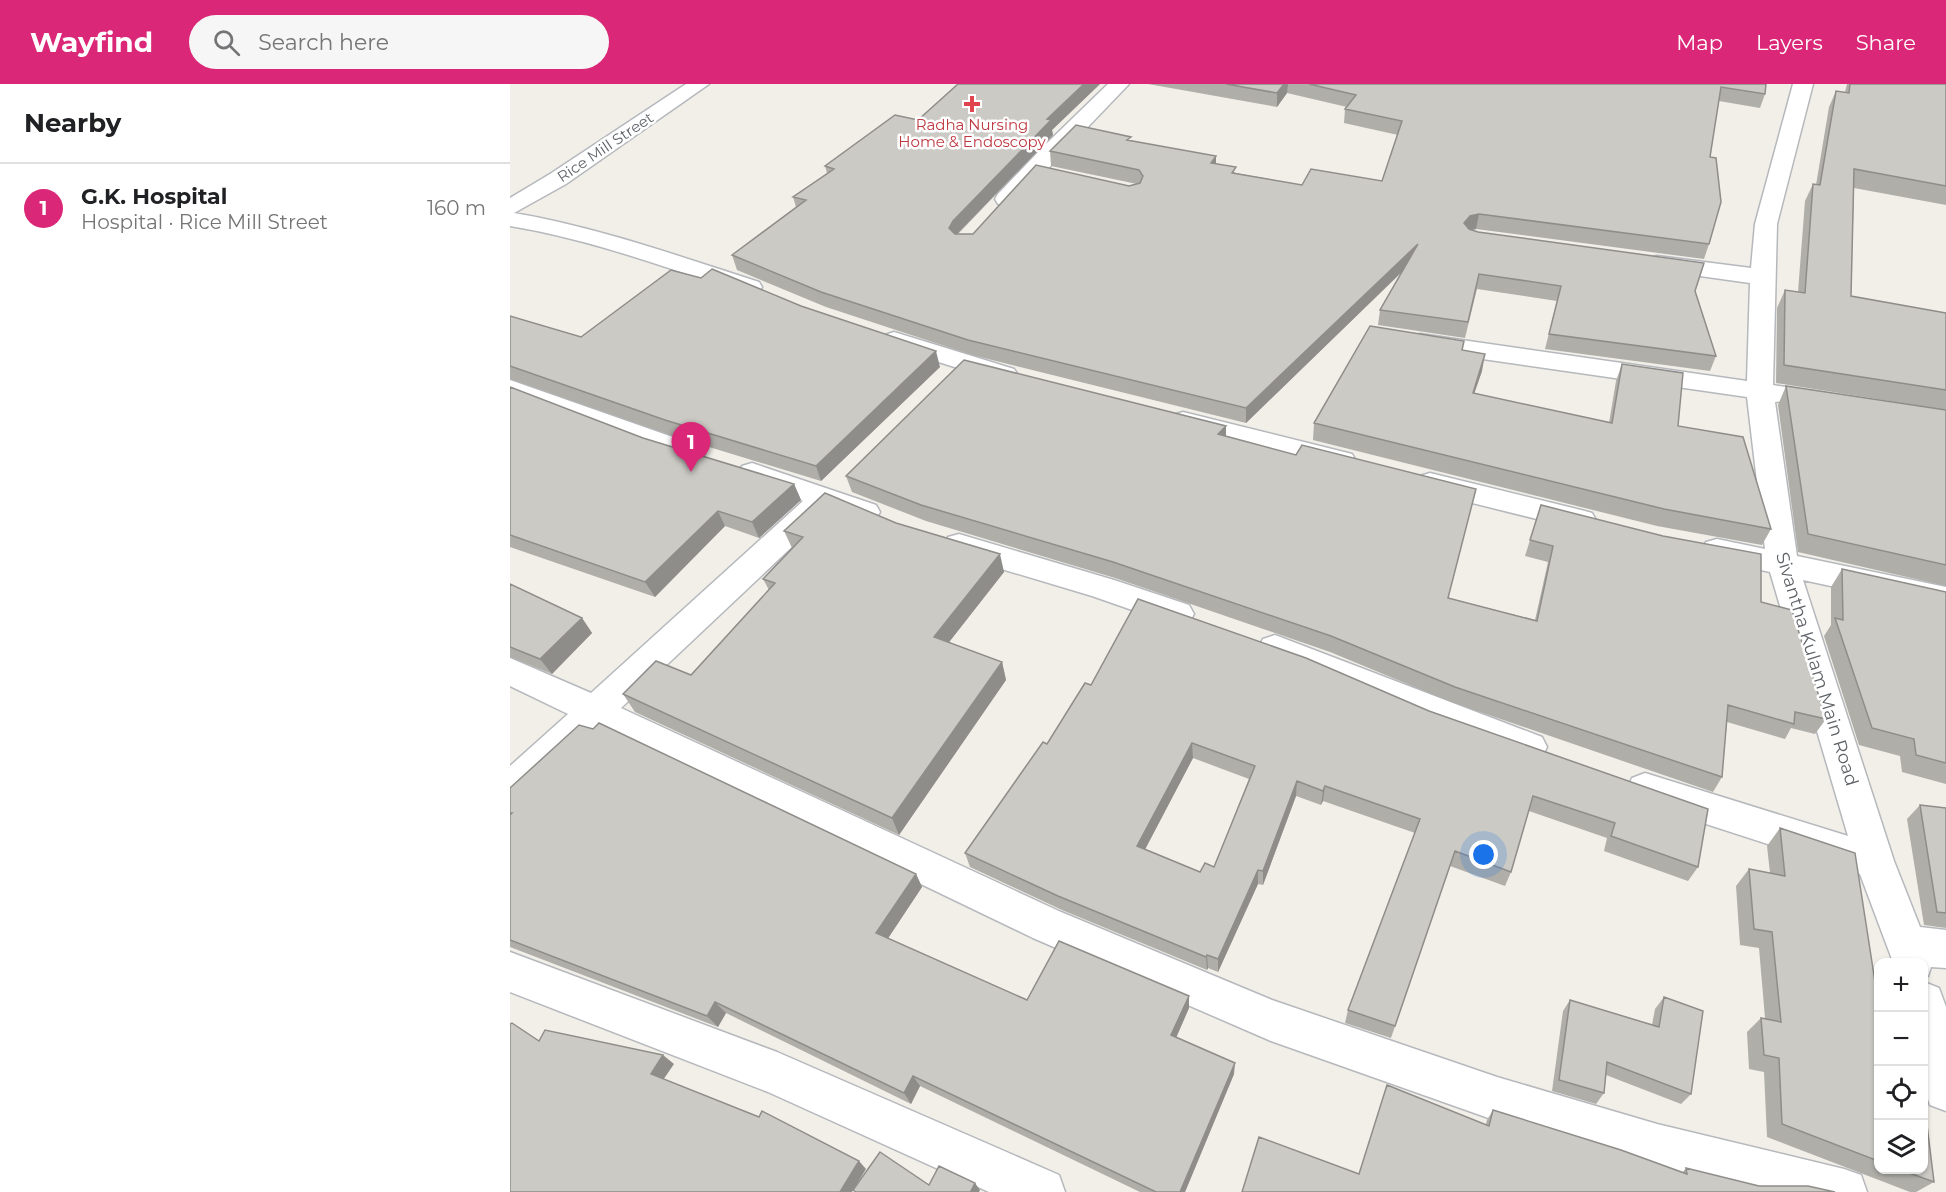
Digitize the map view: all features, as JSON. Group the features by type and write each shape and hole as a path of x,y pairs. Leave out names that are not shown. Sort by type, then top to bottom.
{"street":[{"name":"Rice Mill Street","path":"510,207 558,179 699,84"},
{"path":"995,211 1119,84"},
{"name":"Sivantha Kulam Main Road","path":"1803,84 1766,224 1762,277 1760,392 1782,562 1875,861 1922,952"},
{"path":"1033,170 1055,175"},
{"path":"510,219 551,226 629,248 729,278 772,296"},
{"path":"1636,260 1762,277"},
{"path":"872,333 1027,381"},
{"path":"1399,339 1804,398"},
{"path":"937,388 963,363"},
{"path":"510,388 662,445 836,488 892,523"},
{"path":"1160,415 1364,467"},
{"path":"1410,478 1601,525"},
{"path":"510,789 836,488"},
{"path":"925,535 1103,588 1204,624"},
{"path":"1691,545 1782,562 1946,599"},
{"path":"1249,639 1317,663 1438,714 1562,758"},
{"path":"510,671 1047,925 1271,1020 1497,1099 1657,1147 1844,1192"},
{"path":"1618,779 1875,861"},
{"path":"510,972 777,1074 1042,1192"},
{"path":"1925,1012 1946,1089"}],"building":[{"path":"958,84 1084,84 1047,119 1051,120 953,221 949,228 955,234 973,234 1036,165 1129,186 1140,183 1143,176 1139,170 1050,151 1076,125 1131,137 1127,140 1216,156 1211,163 1236,167 1232,173 1302,185 1311,169 1382,181 1402,121 1345,109 1356,95 1309,84 1766,84 1765,94 1721,87 1710,157 1716,158 1721,202 1709,244 1479,214 1470,216 1464,223 1469,229 1478,232 1704,263 1695,291 1716,356 1549,334 1561,286 1479,274 1468,322 1380,310 1418,244 1246,408 968,340 821,292 732,255 806,200 793,197 834,169 825,166 895,115 918,120"},
{"path":"1226,84 1284,84 1277,93"},
{"path":"1850,84 1946,84 1946,186 1854,169 1851,296 1946,313 1946,390 1784,365 1785,290 1805,293 1813,184 1820,185 1836,91 1849,93"},
{"path":"712,269 801,306 936,351 816,466 665,420 510,366 510,316 581,337 671,270 701,278"},
{"path":"1370,326 1464,341 1462,350 1485,354 1473,393 1612,423 1622,364 1683,373 1678,426 1743,437 1771,529 1664,509 1314,423"},
{"path":"964,360 1226,426 1218,434 1296,455 1302,445 1476,489 1448,598 1537,621 1553,546 1530,540 1541,505 1663,536 1761,554 1761,602 1792,610 1826,719 1795,712 1794,724 1728,705 1722,777 1455,687 1331,636 1113,562 921,505 846,476"},
{"path":"1786,386 1946,410 1946,565 1808,534"},
{"path":"510,387 643,438 794,484 752,522 718,511 645,582 510,535"},
{"path":"825,493 896,523 1000,554 934,637 1002,662 892,818 623,694 656,661 691,675 775,583 763,579 803,537 784,531"},
{"path":"1842,569 1946,592 1946,763 1916,755 1914,739 1872,728 1835,618 1843,620"},
{"path":"510,584 582,618 540,659 510,647"},
{"path":"1138,599 1306,658 1429,711 1708,809 1698,867 1611,836 1615,823 1533,796 1511,872 1455,851 1395,1026 1348,1010 1420,819 1325,786 1323,791 1297,781 1263,871 1258,870 1218,959 1207,955 1206,957 1058,896 965,853 1043,742 1047,744 1085,683 1091,685","holes":["1192,743 1255,766 1214,867 1205,863 1200,872 1137,846"]},
{"path":"599,723 916,874 876,933 1027,1000 1059,941 1189,996 1171,1035 1235,1063 1180,1192 1156,1192 913,1076 904,1093 715,1002 707,1016 510,940 510,815 512,813 510,813 510,788 579,725 593,729"},
{"path":"1920,805 1946,808 1946,913 1937,912"},
{"path":"1780,828 1855,853 1874,975 1874,1159 1782,1124 1779,1058 1764,1055 1761,1018 1781,1022 1772,932 1754,929 1749,869 1785,876"},
{"path":"1664,997 1703,1011 1691,1094 1607,1062 1604,1093 1559,1080 1570,1000 1659,1027"},
{"path":"512,1023 539,1041 545,1030 663,1055 651,1074 759,1117 762,1111 859,1161 840,1192 510,1192 510,1024"},
{"path":"1387,1085 1489,1126 1493,1110 1621,1150 1687,1174 1686,1168 1759,1186 1808,1186 1835,1192 1242,1192 1259,1137 1359,1174"},
{"path":"1928,1133 1934,1182 1912,1174 1928,1174"},
{"path":"880,1152 929,1185 939,1166 975,1183 971,1191 974,1192 856,1192 853,1190"}],"place":[{"name":"Radha Nursing Home & Endoscopy","path":"972,104"},
{"name":"G.K. Hospital","path":"691,472"}]}
